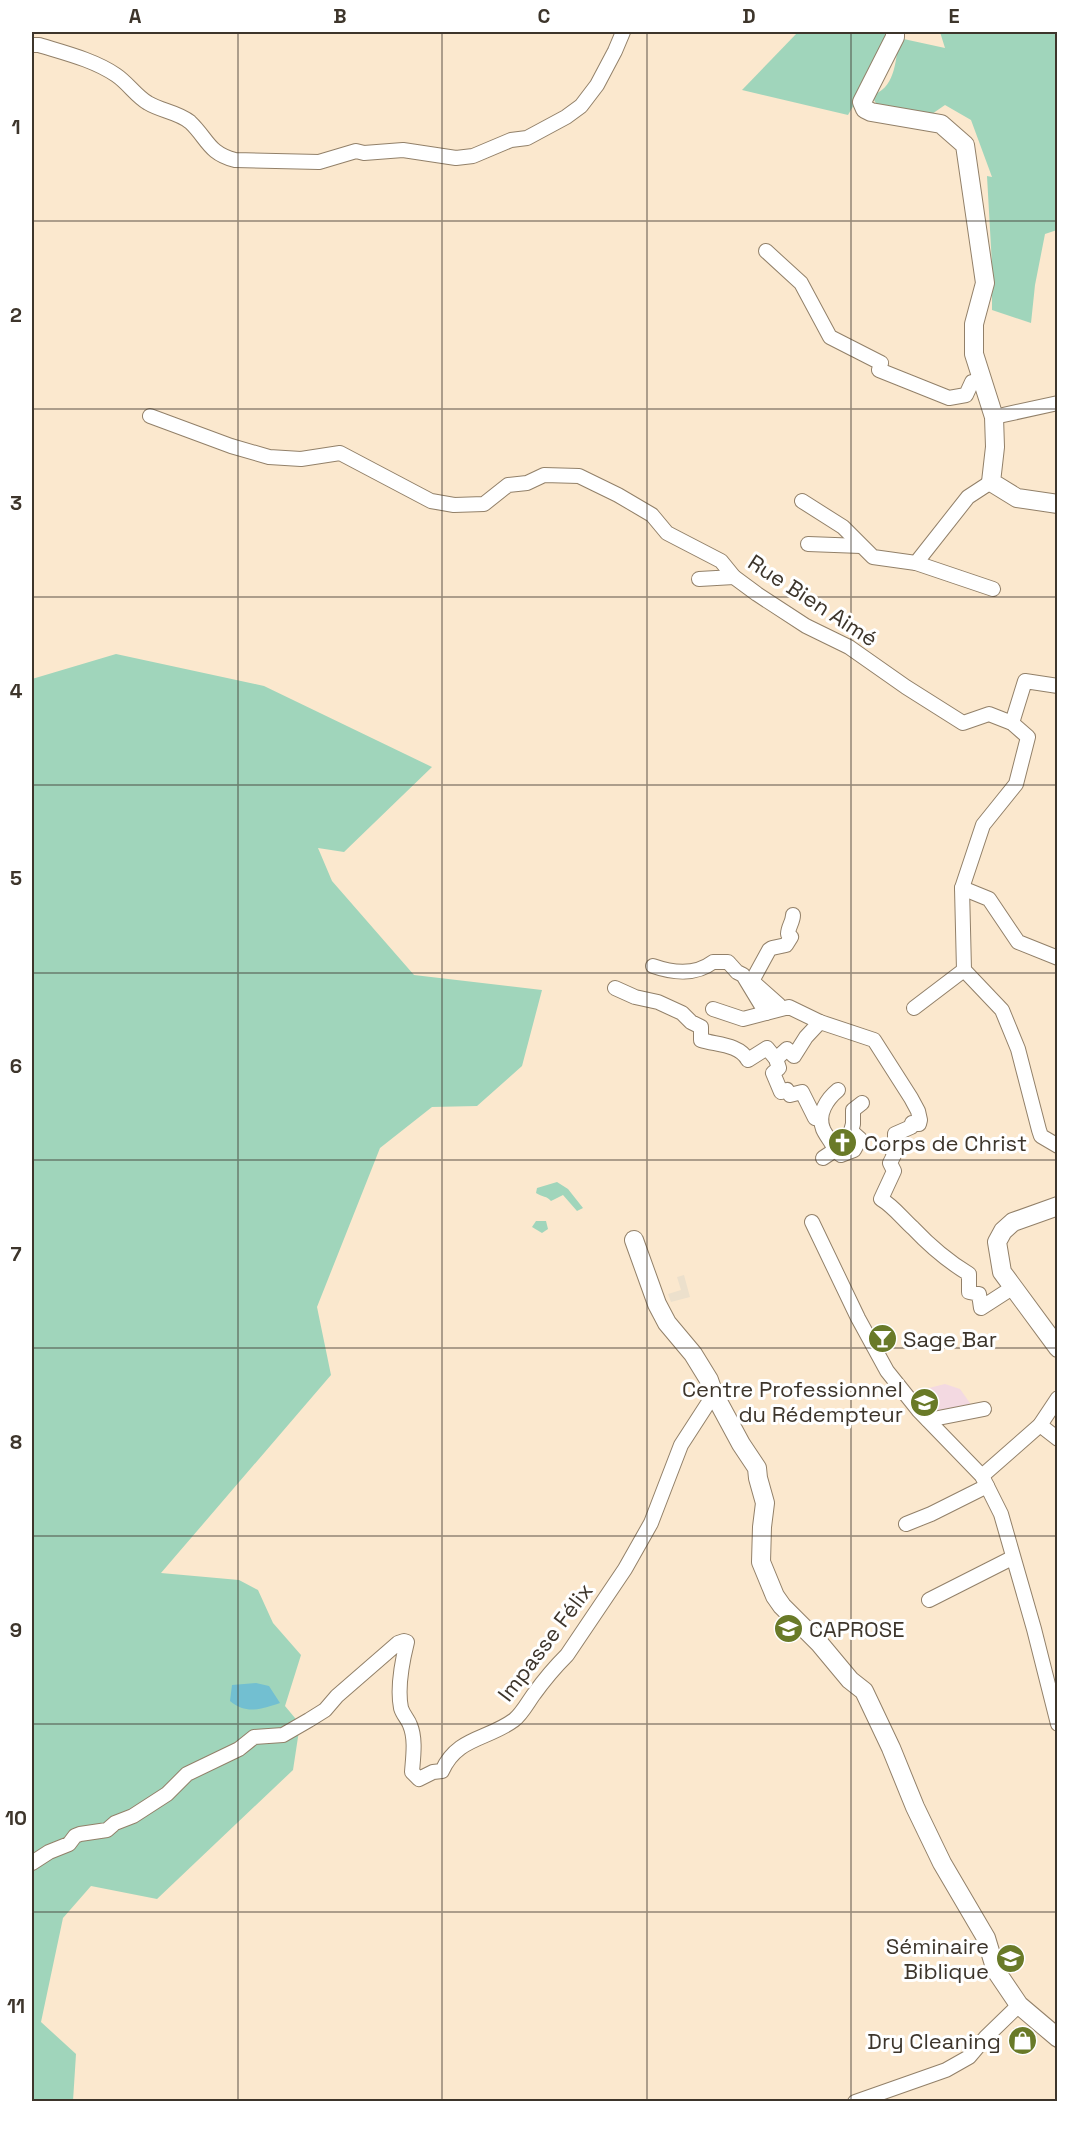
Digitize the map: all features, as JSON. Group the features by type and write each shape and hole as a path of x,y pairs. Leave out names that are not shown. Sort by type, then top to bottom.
{"street":[{"path":"32,45 49,48 108,70 149,104 170,111 190,122 206,144 227,158 319,162 356,151 364,153 403,150 456,158 473,156 511,140 527,138 566,117 581,106 597,85 623,32"},
{"path":"895,32 895,37 862,102 865,109 871,112 941,124 964,145 980,237 985,283 974,324 974,354 994,417 995,447 991,482"},
{"path":"766,251 801,283 830,337 881,363 879,370 949,398 966,395 972,382 984,381"},
{"path":"994,417 1058,403"},
{"name":"Rue Bien Aimé","path":"150,416 231,446 269,457 301,459 340,453 431,501 454,505 484,504 508,484 527,483 544,475 579,476 652,515 667,533 721,561 734,577 757,594 806,626 849,647 963,723 988,714 1012,723"},
{"path":"991,482 1017,498 1058,504"},
{"path":"916,563 968,497 991,482"},
{"path":"802,501 843,527 873,557 916,563 993,589"},
{"path":"808,544 861,546"},
{"path":"699,579 734,577"},
{"path":"1058,686 1024,681 1012,723 1028,737 1016,784 983,825 962,888 964,970 1002,1010 1018,1049 1041,1136 1058,1146"},
{"path":"962,888 989,899 1018,942 1058,958"},
{"path":"772,1011 779,1005 752,981 769,950 786,945 790,937 788,929 793,921 793,915"},
{"path":"653,966 674,971 697,971 713,962 728,962 743,975 772,1011"},
{"path":"914,1008 964,970"},
{"path":"615,988 635,997 658,1002 682,1013 691,1022 701,1027 701,1040 731,1047 744,1053 748,1060 767,1048 776,1059 779,1068 773,1073 781,1092 787,1090 790,1095 802,1092 814,1118 820,1116"},
{"path":"713,1010 721,1010 737,1018 789,1007 820,1022 874,1040 900,1078 918,1111 920,1120 919,1124 912,1123 911,1127 895,1134 895,1142 891,1149 895,1153 890,1163 894,1171 881,1199 941,1253 969,1274 969,1292 979,1294 981,1308 1012,1288"},
{"path":"776,1059 787,1049 794,1056 806,1037 820,1022"},
{"path":"838,1090 830,1097 820,1116 823,1130 835,1150 841,1155 854,1150 860,1139 852,1131 853,1110 862,1103"},
{"path":"823,1158 835,1150"},
{"path":"1058,1206 1013,1222 996,1242 1002,1272 1058,1348"},
{"path":"812,1222 858,1318 887,1371 984,1481 1001,1514 1058,1724"},
{"path":"634,1240 657,1304 709,1380 714,1394 757,1468 765,1503 761,1562 775,1596 850,1680 864,1691 942,1863 986,1938 996,1971 1019,2005 1058,2038"},
{"name":"Impasse Félix","path":"32,1863 69,1844 75,1836 107,1830 115,1823 133,1816 166,1794 187,1773 239,1749 254,1737 283,1735 325,1710 337,1696 398,1643 404,1641 407,1642 399,1695 402,1712 411,1725 412,1772 419,1779 433,1772 442,1771 447,1760 461,1745 482,1738 516,1719 539,1687 567,1655 625,1569 646,1533 681,1445 714,1394"},
{"path":"906,1524 932,1514 984,1481 1040,1425 1058,1398"},
{"path":"928,1420 984,1409"},
{"path":"1040,1425 1058,1439"},
{"path":"929,1600 1012,1558"},
{"path":"855,2102 946,2070 969,2057 1019,2005"}],"shaded area":[{"path":"684,1275 690,1297 671,1302 668,1294 681,1290 677,1277"},
{"path":"945,1384 960,1389 972,1406 931,1414 913,1392"}],"green space":[{"path":"798,32 891,32 872,74 848,115 742,90"},
{"path":"940,32 1057,32 1057,230 1045,234 1035,285 1031,323 992,310 987,176 992,177 971,120 945,105 929,116 877,105 874,100 875,94 887,85 891,78 899,38 945,48"},
{"path":"116,654 264,686 432,767 344,852 318,848 332,881 414,975 542,990 522,1066 477,1106 432,1107 380,1148 317,1307 331,1375 161,1573 239,1580 258,1590 273,1623 301,1655 285,1706 300,1724 293,1770 157,1899 91,1886 63,1918 41,2022 76,2054 73,2101 32,2102 32,679"},
{"path":"557,1182 568,1189 583,1208 577,1211 563,1195 551,1201 536,1193 537,1188"},
{"path":"536,1221 546,1221 548,1229 542,1233 532,1227"}],"water":[{"path":"256,1683 269,1686 280,1703 260,1709 248,1709 230,1701 232,1685"}],"place":[{"name":"Corps de Christ","path":"843,1143"},
{"name":"Sage Bar","path":"882,1339"},
{"name":"Centre Professionnel du Rédempteur","path":"924,1402"},
{"name":"CAPROSE","path":"788,1629"},
{"name":"Séminaire Biblique","path":"1010,1959"},
{"name":"Dry Cleaning","path":"1022,2041"}]}
